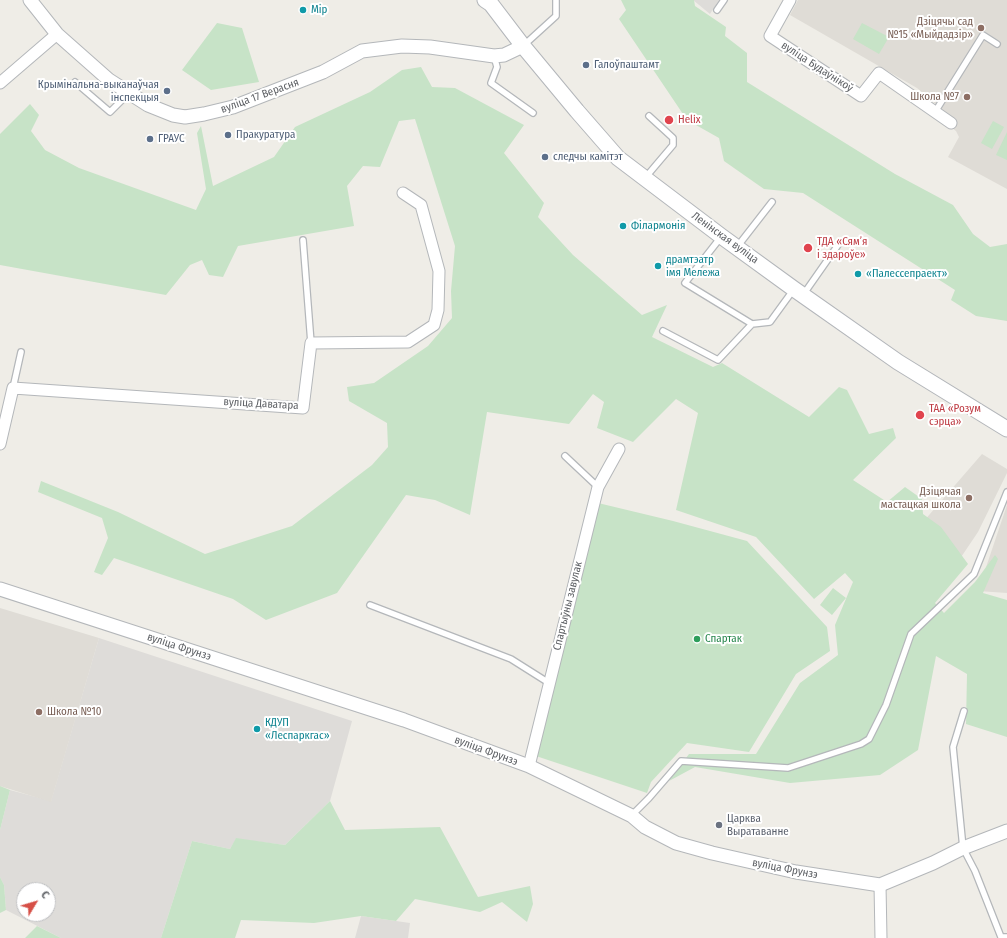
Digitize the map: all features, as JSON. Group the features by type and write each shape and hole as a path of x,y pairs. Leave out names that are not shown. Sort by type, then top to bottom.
{"main road":[{"name":"Ленінская вуліца","path":"485,0 491,4 576,111 618,158 737,248 898,362 1007,429"}],"street":[{"name":"вуліца 17 Верасня","path":"30,0 57,34 108,80 148,105 173,115 185,117 234,107 323,72 362,51 402,46 430,47 494,56 504,55 523,46"},
{"name":"вуліца Будаўнікоў","path":"790,0 770,36 861,96 879,73 951,123"},
{"path":"0,82 57,34"},
{"path":"311,343 408,342 434,325 438,310 439,271 421,205 404,193"},
{"name":"вуліца Даватара","path":"13,388 303,408 311,343"},
{"path":"0,444 13,388"},
{"name":"Спартыўны завулак","path":"529,766 598,487 619,449"},
{"name":"вуліца Фрунзэ","path":"0,589 404,720 529,766 632,816 645,827 676,843 712,853 796,872 880,886"},
{"path":"881,938 880,886 933,864 963,848 1007,831"}],"lane":[{"path":"523,46 556,16 556,0"},
{"path":"717,10 724,0"},
{"path":"935,112 983,35 998,44"},
{"path":"494,56 497,67 491,83 533,113"},
{"path":"76,82 110,112 130,93"},
{"path":"644,178 673,144 673,138 649,116"},
{"path":"737,248 772,202"},
{"path":"721,236 685,284 752,324 770,322 799,292 838,245"},
{"path":"303,240 311,343"},
{"path":"663,331 718,360 752,324"},
{"path":"13,388 21,352"},
{"path":"565,456 598,487"},
{"path":"632,816 681,761 788,768 862,744 869,739 886,705 912,634 974,574 1007,492"},
{"path":"370,606 511,660 549,683"},
{"path":"964,711 953,747 963,848 1001,937 1007,937"}],"shaded area":[{"path":"693,0 719,0 710,14"},
{"name":"Школа №7","path":"798,0 1007,0 1007,189 948,157 959,137 956,131 949,126 953,119 917,88 790,15"},
{"name":"Дзіцячая мастацкая школа","path":"982,454 1007,469 1007,473 978,532 949,575 923,522"},
{"path":"1007,505 1007,593 978,591"},
{"name":"Школа №10","path":"0,608 99,638 51,802 0,786"},
{"name":"КДУП «Леспаркгас»","path":"99,638 352,721 330,801 285,845 236,839 230,849 192,841 161,938 61,938 30,922 56,922 56,882 16,882 16,915 6,910 4,885 0,877 0,830 10,790 51,801"},
{"path":"361,916 410,923 408,938 355,938"}],"green space":[{"path":"621,0 694,0 695,6 726,27 725,36 747,53 747,82 895,174 953,205 973,234 990,247 1007,244 1007,321 976,316 951,300 955,290 803,193 764,189 724,161 719,138 687,120 619,19 626,10"},
{"path":"217,23 242,28 259,82 211,90 182,70"},
{"path":"862,23 889,37 879,54 853,39"},
{"path":"421,67 432,87 455,88 524,125 504,153 544,203 538,217 573,255 642,315 667,305 652,337 713,367 722,363 809,417 839,387 847,390 869,434 893,428 896,438 853,480 887,502 905,487 922,499 923,514 941,527 968,564 935,603 944,613 975,582 995,555 998,559 983,593 1007,600 1007,737 966,724 967,674 936,656 918,750 880,775 790,783 695,767 669,781 689,754 756,754 800,683 838,655 835,625 853,582 845,573 814,599 756,537 676,510 698,413 676,399 633,442 597,428 604,402 593,394 569,424 487,412 470,515 435,500 406,495 337,593 266,620 233,599 114,558 102,575 94,572 108,538 102,518 38,492 41,481 118,512 205,554 292,526 372,465 388,447 387,423 349,401 347,387 374,383 428,346 452,318 451,291 455,246 415,119 399,121 380,167 363,166 347,186 354,226 238,246 223,277 209,275 202,260 190,265 166,295 0,265 0,134 30,104 39,115 31,131 45,150 79,168 196,210 206,189 197,133 201,126 213,186 274,157 295,127 370,92 402,70"},
{"path":"993,121 1004,127 992,149 981,143"},
{"path":"1007,132 1007,160 996,155"},
{"name":"Спартак","path":"598,503 747,541 827,627 830,651 796,674 749,752 687,743 651,782 647,793 536,756"},
{"path":"833,588 846,598 832,615 820,605"},
{"path":"0,786 10,790 0,830"},
{"path":"330,801 345,830 440,827 478,897 530,886 533,904 527,922 502,902 480,912 415,899 396,921 361,916 314,923 241,920 235,938 161,938 192,841 230,849 236,838 285,845"},
{"path":"0,877 4,885 6,910 0,913"},
{"path":"37,926 61,938 25,938"}],"place":[{"name":"Мір","path":"303,10"},
{"name":"Дзіцячы сад №15 «Мыйдадзір»","path":"981,28"},
{"name":"Галоўпаштамт","path":"586,65"},
{"name":"Крымінальна-выканаўчая інспекцыя","path":"167,91"},
{"name":"Школа №7","path":"967,97"},
{"name":"Helix","path":"669,120"},
{"name":"Пракуратура","path":"228,135"},
{"name":"ГРАУС","path":"150,139"},
{"name":"следчы камітэт","path":"545,157"},
{"name":"Філармонія","path":"623,226"},
{"name":"ТДА «Сямʼя і здароўе»","path":"808,248"},
{"name":"драмтэатр імя Мележа","path":"658,266"},
{"name":"«Палессепраект»","path":"858,274"},
{"name":"ТАА «Розум сэрца»","path":"920,415"},
{"name":"Дзіцячая мастацкая школа","path":"969,498"},
{"name":"Спартак","path":"697,639"},
{"name":"Школа №10","path":"39,712"},
{"name":"КДУП «Леспаркгас»","path":"257,729"},
{"name":"Царква Выратаванне","path":"719,825"}]}
